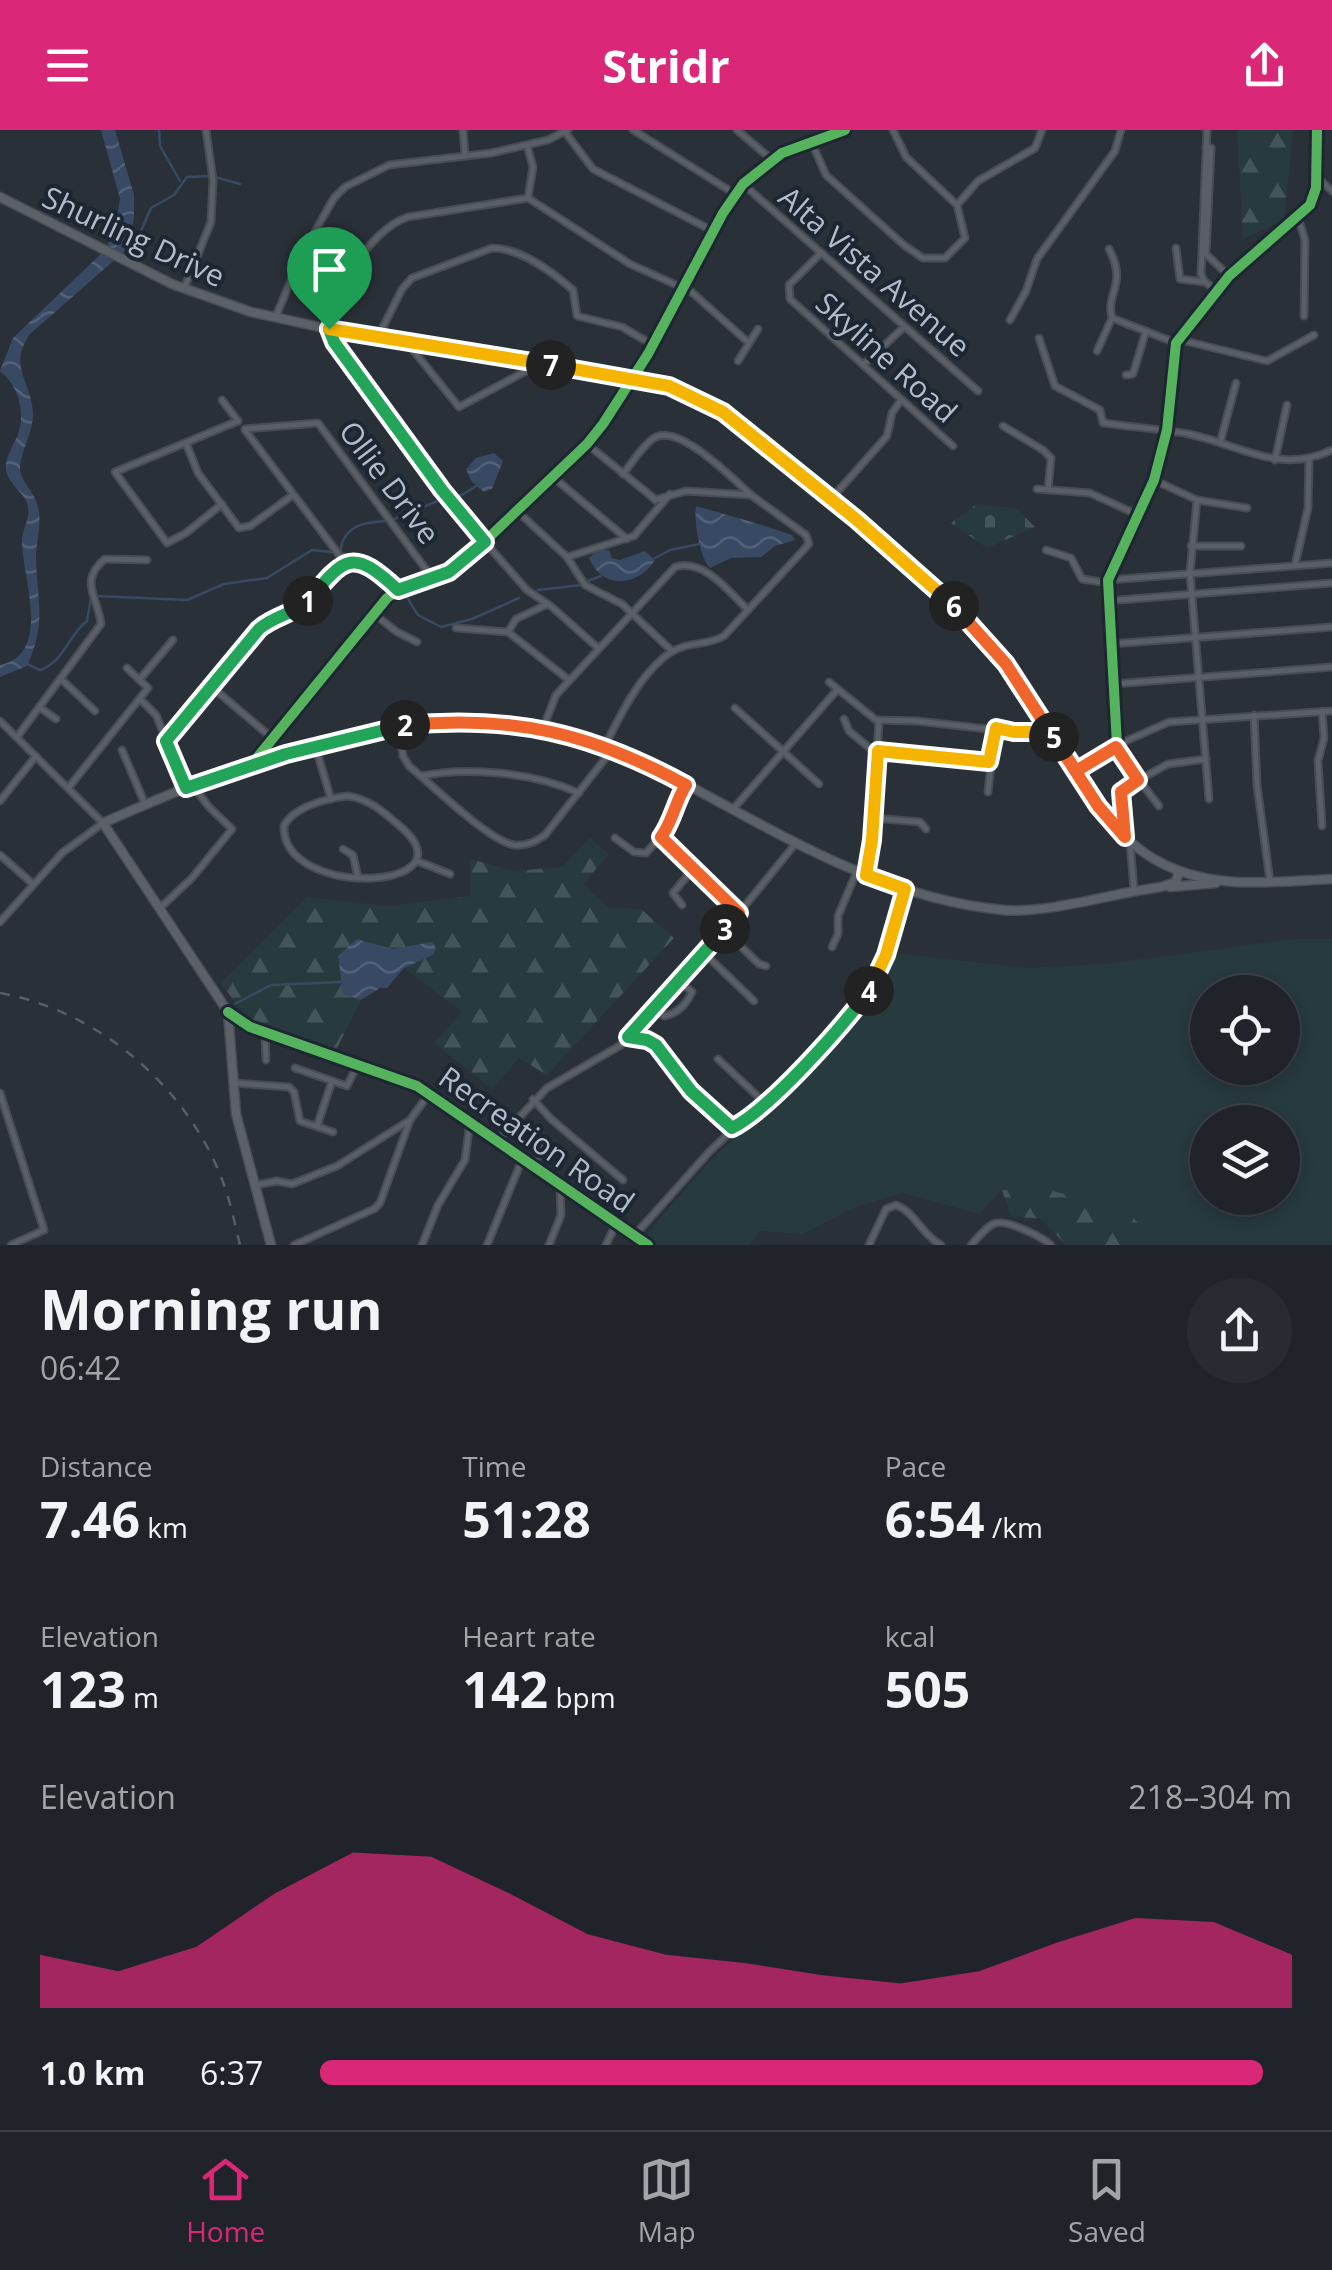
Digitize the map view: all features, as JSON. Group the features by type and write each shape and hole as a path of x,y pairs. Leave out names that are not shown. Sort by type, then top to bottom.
{"main road":[{"name":"Shurling Drive","path":"0,197 184,289 276,319 632,378 678,389 723,412 944,595 971,623 1006,664 1098,806 1128,840 1154,859 1180,871 1222,882"},
{"path":"271,1245 239,1129 228,1012 103,823 252,764 400,725 476,720 543,728 609,747 862,873 905,889 1013,910 1163,886 1332,879"},
{"path":"1163,886 1180,871"}],"street":[{"path":"184,289 211,222 212,180 206,130"},
{"path":"463,130 465,155"},
{"path":"633,130 735,194"},
{"path":"737,130 771,159"},
{"path":"252,764 398,590 455,568 587,444 653,345 744,184 771,159 845,130"},
{"path":"810,142 826,175 922,258 945,258 964,238 956,205 906,157 893,130"},
{"path":"956,205 978,181 1036,148 1042,130"},
{"path":"1010,320 1026,291 1037,258 1115,151 1121,130"},
{"path":"1205,282 1200,265 1208,130"},
{"path":"1159,806 1117,746 1108,582 1154,480 1167,430 1178,341 1229,276 1298,217 1314,196 1318,130"},
{"path":"276,319 302,254 341,190 390,165 528,145 566,131 592,168 714,231"},
{"path":"528,145 533,167 528,198"},
{"path":"1206,147 1211,148 1206,254 1229,276"},
{"path":"1316,176 1332,191"},
{"name":"Alta Vista Avenue","path":"744,184 978,391"},
{"path":"598,648 527,590 442,490 334,342 329,329 335,302 375,240 394,222 528,198 619,258 685,288 749,343"},
{"path":"1298,217 1305,240 1304,316"},
{"path":"378,337 402,289 412,278 492,248 503,248 573,290 577,316 622,328 653,345"},
{"path":"1176,248 1180,279 1177,287"},
{"path":"1098,351 1112,318 1110,310 1116,294 1118,267 1108,249"},
{"name":"Skyline Road","path":"820,254 789,286 788,294 954,446"},
{"path":"1180,279 1205,282 1217,290"},
{"path":"1112,318 1178,341 1268,361 1314,335"},
{"path":"863,365 904,327"},
{"path":"738,361 758,329"},
{"path":"1126,375 1133,374 1136,368 1146,330"},
{"path":"1039,338 1055,386 1100,410 1103,423 1167,430 1266,460 1309,459 1332,450"},
{"path":"406,341 458,408 539,363"},
{"path":"1220,444 1236,383"},
{"path":"222,400 346,564"},
{"path":"831,499 887,436 892,412 900,400"},
{"path":"1275,460 1288,405"},
{"path":"222,504 167,543 115,472 238,422"},
{"name":"Ollie Drive","path":"244,429 318,424 433,579"},
{"path":"1002,426 1044,450 1050,458 1048,490"},
{"path":"400,725 406,762 421,776 494,836 517,845 530,844 545,835 579,793 609,747 633,694 673,651 721,638 809,542 690,444 668,434 653,438 623,474"},
{"path":"186,443 198,473 237,526 245,529 293,495"},
{"path":"587,444 659,503"},
{"path":"1296,565 1308,508 1309,459"},
{"path":"553,477 627,540"},
{"path":"725,493 730,478"},
{"path":"1154,480 1197,500 1246,508"},
{"path":"1037,489 1090,493 1138,515"},
{"path":"567,557 627,540 644,528 659,503 670,494 686,491 751,495"},
{"path":"1197,500 1190,573 1209,799"},
{"path":"517,511 567,557 584,586 631,612 673,651"},
{"path":"1191,546 1241,546"},
{"path":"1046,550 1071,558 1082,579 1108,582 1332,563"},
{"path":"17,737 98,629 101,619 92,593 92,572 105,559 148,560"},
{"path":"166,741 264,624 302,606 331,574 346,564 368,564 398,590"},
{"path":"543,728 550,705 569,680 666,573 686,564 703,570 748,610"},
{"path":"1107,601 1332,583"},
{"path":"508,632 516,619 548,604"},
{"path":"374,614 418,642"},
{"path":"1110,644 1332,626"},
{"path":"456,628 508,632 569,680"},
{"path":"140,679 173,640"},
{"path":"1113,684 1332,667"},
{"path":"69,788 148,688 127,668"},
{"path":"61,679 95,710"},
{"path":"829,682 879,720 1050,732"},
{"path":"212,687 272,738"},
{"path":"732,811 836,690"},
{"path":"140,699 154,712 189,787 231,831 179,892 160,908"},
{"path":"39,707 56,719"},
{"path":"735,708 818,784"},
{"path":"1076,771 1162,724 1332,711"},
{"path":"1322,712 1324,738 1318,761 1322,826"},
{"path":"1254,716 1257,785 1270,882"},
{"path":"844,719 849,731 878,753 989,762"},
{"path":"832,946 838,934 838,916 862,873 874,818 879,720"},
{"path":"0,721 103,823 72,844 0,922"},
{"path":"988,792 996,728"},
{"path":"315,746 332,799"},
{"path":"122,750 144,804"},
{"path":"0,800 36,756"},
{"path":"1134,890 1121,792 1168,764 1206,759"},
{"path":"1126,787 1128,766"},
{"path":"421,776 487,773 579,793"},
{"path":"614,838 641,854 671,822 686,785"},
{"path":"354,797 373,805 407,832 413,840 417,861 405,873 358,878 330,875 303,859 284,838 284,826 291,815 332,799 354,797"},
{"path":"874,818 920,822 926,829"},
{"path":"661,837 739,913"},
{"path":"497,1141 534,1098 556,1081 614,1050 628,1037 796,843"},
{"path":"343,849 355,859 358,878"},
{"path":"0,855 33,884"},
{"path":"417,861 450,874"},
{"path":"682,904 673,893 693,869"},
{"path":"634,1236 732,1128 764,1103 819,1049 874,984 905,889"},
{"path":"724,930 759,964 766,966"},
{"path":"704,952 754,1001"},
{"path":"654,1008 664,1016 682,1007 692,992 679,980"},
{"name":"Recreation Road","path":"228,1012 244,1024 397,1077 429,1094 648,1245"},
{"path":"265,1032 266,1060"},
{"path":"628,1037 656,1045 691,1091 732,1128"},
{"path":"718,1060 764,1103"},
{"path":"294,1068 349,1085 358,1064"},
{"path":"317,1126 332,1081"},
{"path":"234,1084 289,1086 294,1092 299,1120 333,1132"},
{"path":"0,1093 44,1230 12,1245"},
{"path":"294,1245 380,1203 410,1120 429,1094"},
{"path":"534,1098 551,1119 623,1180"},
{"path":"256,1186 278,1181 292,1184 324,1172 410,1120"},
{"path":"422,1245 438,1204 465,1160 470,1122"},
{"path":"532,1165 546,1146 533,1132"},
{"path":"487,1245 523,1159"},
{"path":"549,1245 561,1215 560,1184"},
{"path":"869,1245 886,1209 896,1205 903,1206 922,1232 941,1245"},
{"path":"970,1245 1000,1222 1037,1235 1051,1245"},
{"path":"606,1245 616,1224"}],"green space":[{"path":"1237,130 1293,130 1284,220 1243,239"},
{"path":"977,504 1017,509 1035,527 987,548 951,523"},
{"path":"590,838 609,854 583,884 609,908 641,909 674,938 547,1075 519,1058 492,1089 434,1043 462,1012 404,968 433,955 431,942 392,950 358,939 338,956 343,994 361,1000 336,1050 250,1023 221,983 307,897 385,906 471,896 470,859 514,871 562,867"},
{"path":"1293,939 1332,939 1332,1245 1159,1245 1125,1209 1002,1190 979,1214 902,1193 853,1208 803,1234 759,1231 750,1245 655,1245 643,1238 708,1163 845,1034 894,953 1028,968 1113,963"},
{"path":"1044,1189 1125,1209 1159,1245 1066,1245 1041,1219 1011,1216 1002,1190"}],"water":[{"path":"101,130 115,130 134,195 134,219 127,249 30,334 23,346 21,365 33,414 20,466 39,513 39,622 27,666 0,677 0,665 16,658 26,646 31,612 22,541 28,508 6,471 20,426 21,408 16,391 0,371 13,338 105,250 115,229 120,199"},
{"path":"494,453 503,461 492,489 484,492 472,482 466,469 476,458"},
{"path":"696,506 792,535 795,540 775,546 761,557 731,558 710,568 698,538"},
{"path":"597,550 609,550 612,558 620,560 645,551 655,560 639,576 611,580 602,576 589,558"},
{"path":"357,939 392,949 432,942 436,948 433,955 404,968 387,988 361,1000 343,994 338,956"}],"waterway":[{"path":"159,130 160,146 180,181"},
{"path":"127,246 140,233 151,208 174,195 187,177 210,176"},
{"path":"215,177 240,184"},
{"path":"450,496 462,495 476,486"},
{"path":"394,519 445,498"},
{"path":"340,553 350,531 363,524 387,521"},
{"path":"655,558 670,550 700,544"},
{"path":"96,596 187,600 224,584 267,578 312,550 333,552"},
{"path":"342,553 364,559 402,584"},
{"path":"585,582 601,576"},
{"path":"538,590 581,585"},
{"path":"405,594 418,615 441,627 472,619 519,598"},
{"path":"27,664 40,670 55,661 87,621 91,598"},
{"path":"235,1004 271,985 341,982"}],"railway":[{"path":"0,993 37,1002 106,1036 165,1087 209,1150 226,1192 240,1245"}],"cycle path":[{"path":"252,764 387,598 462,563 587,444 648,354 723,213 743,184 782,153 845,130"},
{"path":"1117,745 1108,580 1154,480 1167,430 1176,343 1229,276 1310,205 1316,188 1317,130"},
{"path":"228,1012 250,1027 417,1086 648,1245"}],"route":[{"path":"329,329 334,342 442,490 485,542 449,572 398,590 368,564 346,564 331,574 302,606 264,624 166,741 186,788 252,764 364,732 400,725 476,720 543,728 586,739 648,764 686,785 661,837 739,913 628,1037 656,1045 691,1091 732,1128 753,1114 812,1057 874,984 880,970 905,889 866,875 878,751 989,762 996,728 1050,732 1076,771 1116,747 1138,780 1121,792 1125,837 1098,806 1076,771 1006,664 971,623 897,554 723,412 678,389 642,380 329,329"}]}
